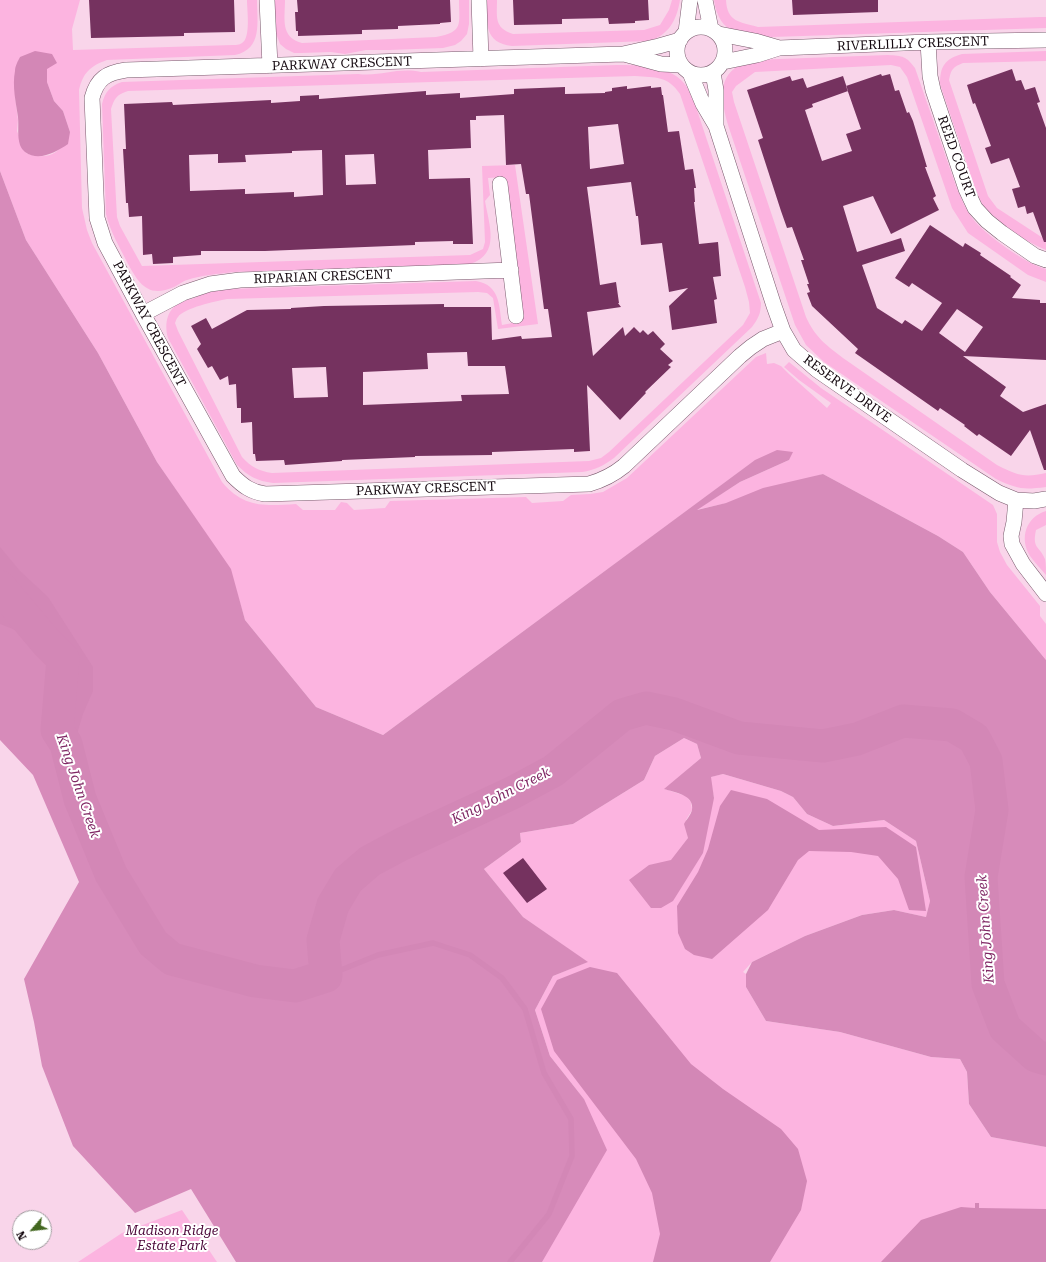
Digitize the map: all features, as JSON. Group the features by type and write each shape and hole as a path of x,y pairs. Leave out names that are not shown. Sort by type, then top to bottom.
{"street":[{"path":"267,0 270,66"},
{"path":"479,0 481,59"},
{"path":"690,0 683,36 677,52 686,68 698,75 706,75 718,67 726,55 723,40 715,31 705,0"},
{"path":"683,36 698,27 715,31"},
{"name":"RIVERLILLY CRESCENT","path":"715,31 779,48"},
{"name":"PARKWAY CRESCENT","path":"683,36 659,46 623,54 126,70 114,72 104,77 95,86 92,98 97,218 105,243 233,476 244,486 254,492 265,494 589,484 602,480 624,466 751,346 763,339 783,331"},
{"name":"RIVERLILLY CRESCENT","path":"718,67 779,48 928,42 1046,40"},
{"name":"REED COURT","path":"928,42 930,76 933,90 966,190 975,208 987,221 1002,233 1035,256 1046,260"},
{"name":"PARKWAY CRESCENT","path":"623,54 661,64 686,68"},
{"name":"RESERVE DRIVE","path":"716,126 716,90 718,67"},
{"name":"RESERVE DRIVE","path":"686,68 716,126 772,301 783,331 794,350 817,370 979,481 999,493 1016,500 1034,501 1046,499"},
{"path":"500,184 516,316"},
{"name":"RIPARIAN CRESCENT","path":"143,314 182,294 210,284 240,280 511,270"},
{"path":"1016,500 1011,536 1012,544 1023,564 1046,594"}],"green space":[{"path":"0,0 80,0 72,29 73,50 239,45 247,36 247,0 257,0 256,34 250,47 244,52 235,55 107,60 88,71 79,90 82,208 87,230 92,243 222,482 238,497 255,504 296,504 303,510 335,510 341,502 347,503 354,510 385,508 390,501 526,497 532,503 563,501 571,495 603,492 627,478 756,357 766,353 767,364 774,363 781,366 827,408 831,403 784,367 789,362 821,388 993,505 997,514 997,542 1000,552 1007,565 1040,606 1040,616 1046,624 1046,660 990,592 963,552 938,536 823,474 727,503 696,510 740,482 789,460 754,461 383,735 316,707 245,620 230,569 157,462 98,353 26,240 0,171","holes":["20,57 47,69 47,82 54,101 63,111 70,132 57,151 50,155 38,156 26,153 17,131 18,120 15,96 15,72"]},
{"path":"274,0 285,0 285,26 287,32 295,40 302,43 436,37 445,35 456,29 458,26 459,0 469,0 469,24 467,34 461,41 455,45 443,48 366,50 345,54 331,52 294,53 280,44 275,31"},
{"path":"485,0 497,0 498,21 502,29 513,34 644,30 660,25 669,10 672,0 680,0 677,14 671,26 667,31 655,39 648,41 512,46 496,41 492,36 487,23"},
{"path":"714,0 726,0 729,13 732,17 740,22 758,27 1046,17 1046,28 772,37 742,34 727,27 721,21"},
{"path":"1046,51 1046,61 963,63 953,69 949,80 988,196 997,208 1046,240 1046,250 1012,231 996,218 982,203 976,191 940,84 940,78 942,68 945,64 951,58 962,54"},
{"path":"888,55 904,57 915,68 956,186 970,215 986,232 1018,256 1038,267 1046,269 1046,282 1028,275 968,233 952,208 907,77 900,67 891,65 755,72 736,86 732,92 734,102 806,317 813,330 822,340 843,358 997,465 1021,475 1046,473 1046,487 1020,488 996,479 824,362 806,345 795,325 729,128 723,96 723,87 726,78 740,65 752,60"},
{"path":"626,65 645,66 664,70 673,74 687,87 696,107 761,303 759,316 752,327 614,458 595,469 582,472 273,483 262,481 249,475 237,465 168,338 166,327 168,316 173,308 183,301 211,292 229,289 476,281 484,283 494,291 499,303 502,325 523,321 505,177 488,178 490,195 485,201 491,238 486,253 480,259 470,264 233,272 193,278 165,290 150,290 135,276 112,232 106,214 102,104 105,96 114,85 122,82 358,74 366,75 397,71 421,72","holes":["635,76 666,80 680,94 745,287 750,313 743,325 601,458 589,461 272,473 256,468 242,457 178,331 175,323 176,319 181,314 193,308 227,299 478,292 487,293 493,298 498,329 538,324 515,165 482,166 485,242 483,249 470,255 142,266 120,226 117,217 111,109 118,96 128,91"]},
{"path":"1046,511 1046,525 1036,530 1035,541 1045,559 1046,575 1030,556 1025,542 1025,535 1029,523 1039,514"},
{"path":"684,738 697,744 701,758 665,789 686,796 691,802 692,810 686,820 688,838 651,908 714,798 710,777 723,774 781,791 793,797 807,814 833,826 884,820 916,841 930,901 926,917 894,910 862,915 805,936 752,962 743,972 746,974 746,987 766,1021 840,1032 931,1057 960,1059 967,1072 969,1104 991,1137 1046,1147 1046,1262 541,1262 584,1099 550,1056 535,1010 553,976 587,962 523,917 484,869 521,842 520,833 573,824 644,780 655,756"},
{"name":"Madison Ridge Estate Park","path":"182,1210 217,1262 78,1262 122,1233"}],"shaded area":[{"path":"35,51 52,54 57,63 47,69 47,82 54,101 63,111 70,132 68,144 53,153 42,156 30,155 20,146 14,88 15,69 20,57"},
{"path":"0,171 26,240 98,353 157,462 231,569 245,620 316,707 383,735 755,460 777,450 793,452 789,460 740,482 697,510 726,503 763,488 823,474 938,536 963,552 990,592 1046,660 1046,1147 991,1137 969,1104 967,1072 960,1059 931,1057 840,1032 766,1021 746,987 746,974 752,962 805,936 862,915 894,910 926,917 930,901 916,841 884,820 833,826 807,814 793,797 781,791 723,774 711,777 714,798 703,853 673,901 661,908 651,908 629,880 649,865 671,860 688,838 684,824 691,814 692,805 683,795 664,789 701,758 697,744 684,738 655,756 644,780 573,824 520,833 521,842 484,869 523,917 588,962 553,976 535,1010 550,1056 584,1099 607,1150 542,1262 236,1262 191,1189 135,1213 73,1146 42,1066 24,979 79,882 33,775 0,740"},
{"path":"0,547 20,571 48,597 93,667 93,691 83,714 74,744 66,744 57,730 63,659 46,642 0,624"},
{"path":"731,790 767,799 819,830 886,827 916,847 926,911 909,910 898,879 878,856 851,852 809,851 798,860 768,910 712,959 694,955 685,949 678,933 677,906 698,872 708,849 720,806"},
{"path":"590,967 617,973 691,1064 723,1089 781,1129 798,1149 807,1181 801,1210 770,1262 653,1262 660,1234 652,1193 636,1159 554,1051 541,1009 557,980"},
{"path":"975,1203 979,1203 979,1208 1046,1209 1046,1262 881,1262 921,1220 961,1207 975,1208"}],"building":[{"path":"89,0 234,0 235,32 184,33 184,36 91,38"},
{"path":"297,0 450,0 451,22 398,26 398,29 362,30 362,34 298,36 298,31 296,31 295,12 298,12"},
{"path":"513,0 648,0 649,20 635,21 635,23 609,24 608,18 562,19 562,24 514,25"},
{"path":"792,0 878,0 878,12 793,15"},
{"path":"1012,69 1016,81 1021,80 1025,90 1035,87 1040,102 1037,103 1046,128 1046,242 1044,242 1033,212 1027,214 1025,206 1018,208 1012,189 1020,187 1009,158 991,164 985,148 991,146 975,103 973,104 967,85"},
{"path":"881,74 882,76 890,74 895,91 899,90 907,113 909,112 913,121 927,167 925,167 936,196 933,198 939,210 891,234 873,196 843,206 857,252 901,238 905,251 862,265 877,308 902,324 905,320 922,331 942,303 912,283 909,287 895,278 930,225 963,247 965,243 981,253 980,255 1011,276 1010,277 1021,285 1012,298 1040,300 1040,303 1046,303 1046,360 963,356 1006,387 1000,396 1023,412 1046,404 1046,470 1044,470 1030,430 1011,456 979,434 977,436 964,426 965,425 940,408 938,411 855,353 858,349 812,306 807,293 810,292 807,284 809,284 801,260 804,260 792,227 787,228 781,211 758,140 763,138 747,90 790,76 792,81 803,78 807,88 843,76 846,86","holes":["848,91 861,129 846,134 852,151 822,161 805,110 813,107 812,104","957,309 983,327 965,352 939,333"]},
{"path":"627,86 627,89 651,86 651,88 661,87 668,132 679,131 685,170 693,169 696,188 694,188 694,202 699,244 718,242 721,276 713,277 717,299 714,300 717,323 672,330 669,306 688,288 669,292 662,243 641,245 638,216 636,216 631,182 587,187 600,285 616,282 618,303 621,307 587,312 593,356 623,327 625,336 634,327 640,333 643,330 648,335 653,331 665,344 660,349 673,361 668,365 671,367 645,392 646,393 620,420 587,385 590,451 574,452 574,449 492,452 492,455 415,456 285,465 284,460 256,461 255,454 253,454 252,422 241,423 241,408 237,408 236,384 229,385 228,376 220,380 212,366 208,368 197,349 201,344 191,326 206,318 212,329 247,310 291,309 324,306 444,304 444,307 491,307 492,340 521,336 522,339 552,337 548,309 544,309 529,194 526,194 521,164 506,165 504,115 476,116 476,120 470,120 471,148 428,150 429,179 470,178 473,244 453,244 453,241 415,242 415,245 265,251 201,251 201,255 173,257 173,263 153,264 152,254 143,255 142,216 129,217 128,203 126,203 123,149 126,149 124,104 172,102 173,105 271,100 271,103 300,101 300,96 319,95 319,99 426,91 426,95 460,93 460,98 514,94 514,89 565,87 565,94 605,93 612,91 612,88","holes":["618,124 624,164 590,169 588,127","322,150 323,195 294,197 294,192 245,194 245,189 190,191 189,155 218,154 218,163 246,162 245,155 292,153 292,151","374,154 376,184 346,185 345,155","467,352 468,366 505,366 509,394 461,395 462,401 363,405 363,372 428,369 427,353","326,367 328,397 294,398 292,368"]},
{"path":"523,858 547,889 527,903 503,873"}],"waterway":[{"name":"King John Creek","path":"0,587 46,642 63,659 57,730 66,744 80,799 111,874 153,943 172,959 255,981 295,986 326,976 323,940 333,905 348,880 370,861 402,844 512,793 553,771 622,715 646,708 674,714 739,738 823,746 857,739 903,721 952,725 974,738 986,761 992,810 981,877 988,984 1005,1028 1036,1056 1046,1059"},
{"path":"326,976 378,955 433,943 470,955 502,978 525,1009 544,1073 571,1119 572,1156 549,1214 510,1262"}]}
